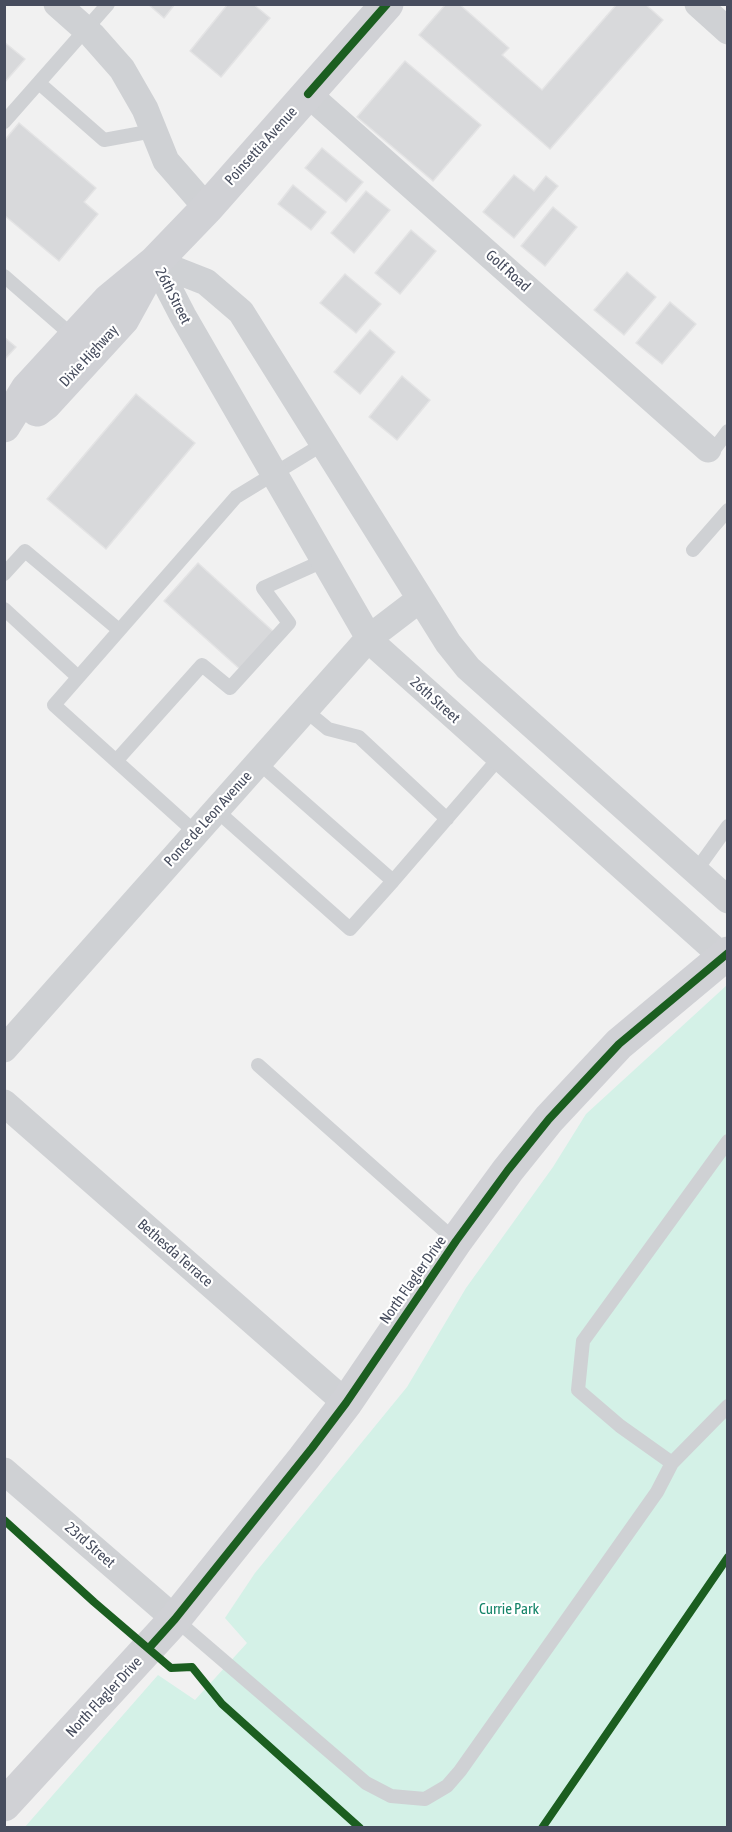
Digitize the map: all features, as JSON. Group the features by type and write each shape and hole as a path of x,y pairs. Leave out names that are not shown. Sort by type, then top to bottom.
{"street":[{"path":"57,4 86,30 123,69 145,109 166,161 207,208"},
{"name":"Poinsettia Avenue","path":"207,208 387,4"},
{"path":"698,4 728,31"},
{"name":"Golf Road","path":"308,94 718,440"},
{"name":"Dixie Highway","path":"4,426 27,389 74,337 109,300 155,262 207,208"},
{"name":"Dixie Highway","path":"4,434 45,404 123,319 155,262"},
{"name":"26th Street","path":"155,262 206,282 241,312 448,643 468,668 728,900"},
{"name":"26th Street","path":"155,262 273,475 369,638 386,656 646,888 725,955"},
{"name":"Ponce de Leon Avenue","path":"4,1049 369,638 420,599"},
{"path":"646,888 686,863"},
{"name":"North Flagler Drive","path":"4,1804 175,1619 346,1403 456,1241 549,1119 619,1044 725,955"},
{"name":"Bethesda Terrace","path":"4,1103 346,1403"},
{"name":"23rd Street","path":"4,1471 175,1619"}],"lane":[{"path":"4,122 108,4"},
{"path":"39,83 104,140 153,131"},
{"path":"4,276 74,337"},
{"path":"196,832 54,705 236,497 323,444"},
{"path":"693,550 728,510"},
{"path":"4,574 25,551 119,630"},
{"path":"116,761 202,665 230,688 289,623 263,588 323,561"},
{"path":"4,609 78,677"},
{"path":"305,710 328,729 359,737 447,819"},
{"path":"216,810 350,929 500,757"},
{"path":"258,762 393,881"},
{"path":"686,863 728,826"},
{"path":"258,1065 456,1241"},
{"path":"672,1463 620,1426 578,1390 583,1341 728,1141"},
{"path":"175,1619 366,1782 391,1796 424,1799 447,1786 460,1771 657,1492 672,1463 728,1406"}],"green space":[{"name":"Currie Park","path":"727,985 727,1827 24,1828 158,1675 195,1700 247,1643 225,1618 255,1573 407,1387 466,1288 553,1167 586,1114"}],"building":[{"path":"148,4 175,4 164,18"},
{"path":"228,4 253,4 270,18 221,77 190,51"},
{"path":"446,4 459,4 509,48 502,55 542,90 617,4 645,4 663,20 550,149 419,35"},
{"path":"4,42 25,59 4,83"},
{"path":"405,61 481,125 433,181 357,117"},
{"path":"19,123 96,188 84,202 98,214 59,261 4,215 4,141"},
{"path":"322,148 363,182 346,202 305,168"},
{"path":"514,175 534,191 546,176 558,186 514,238 483,212"},
{"path":"293,185 326,212 311,230 278,204"},
{"path":"366,191 390,210 354,253 331,233"},
{"path":"553,207 577,227 545,266 521,246"},
{"path":"411,230 436,251 400,294 375,273"},
{"path":"627,272 656,297 624,335 594,310"},
{"path":"345,274 381,304 356,333 320,303"},
{"path":"670,302 696,324 662,364 636,343"},
{"path":"370,330 395,352 360,394 334,372"},
{"path":"4,337 16,347 4,360"},
{"path":"402,376 430,400 397,440 369,417"},
{"path":"136,394 195,443 106,549 47,499"},
{"path":"198,563 276,634 242,671 164,601"}],"cycle path":[{"path":"308,94 387,4"},
{"path":"149,1648 175,1619 312,1448 346,1403 456,1241 549,1119 619,1044 728,953"},
{"path":"4,1520 171,1668 192,1667 222,1704 360,1828"},
{"path":"542,1828 728,1557"}]}
